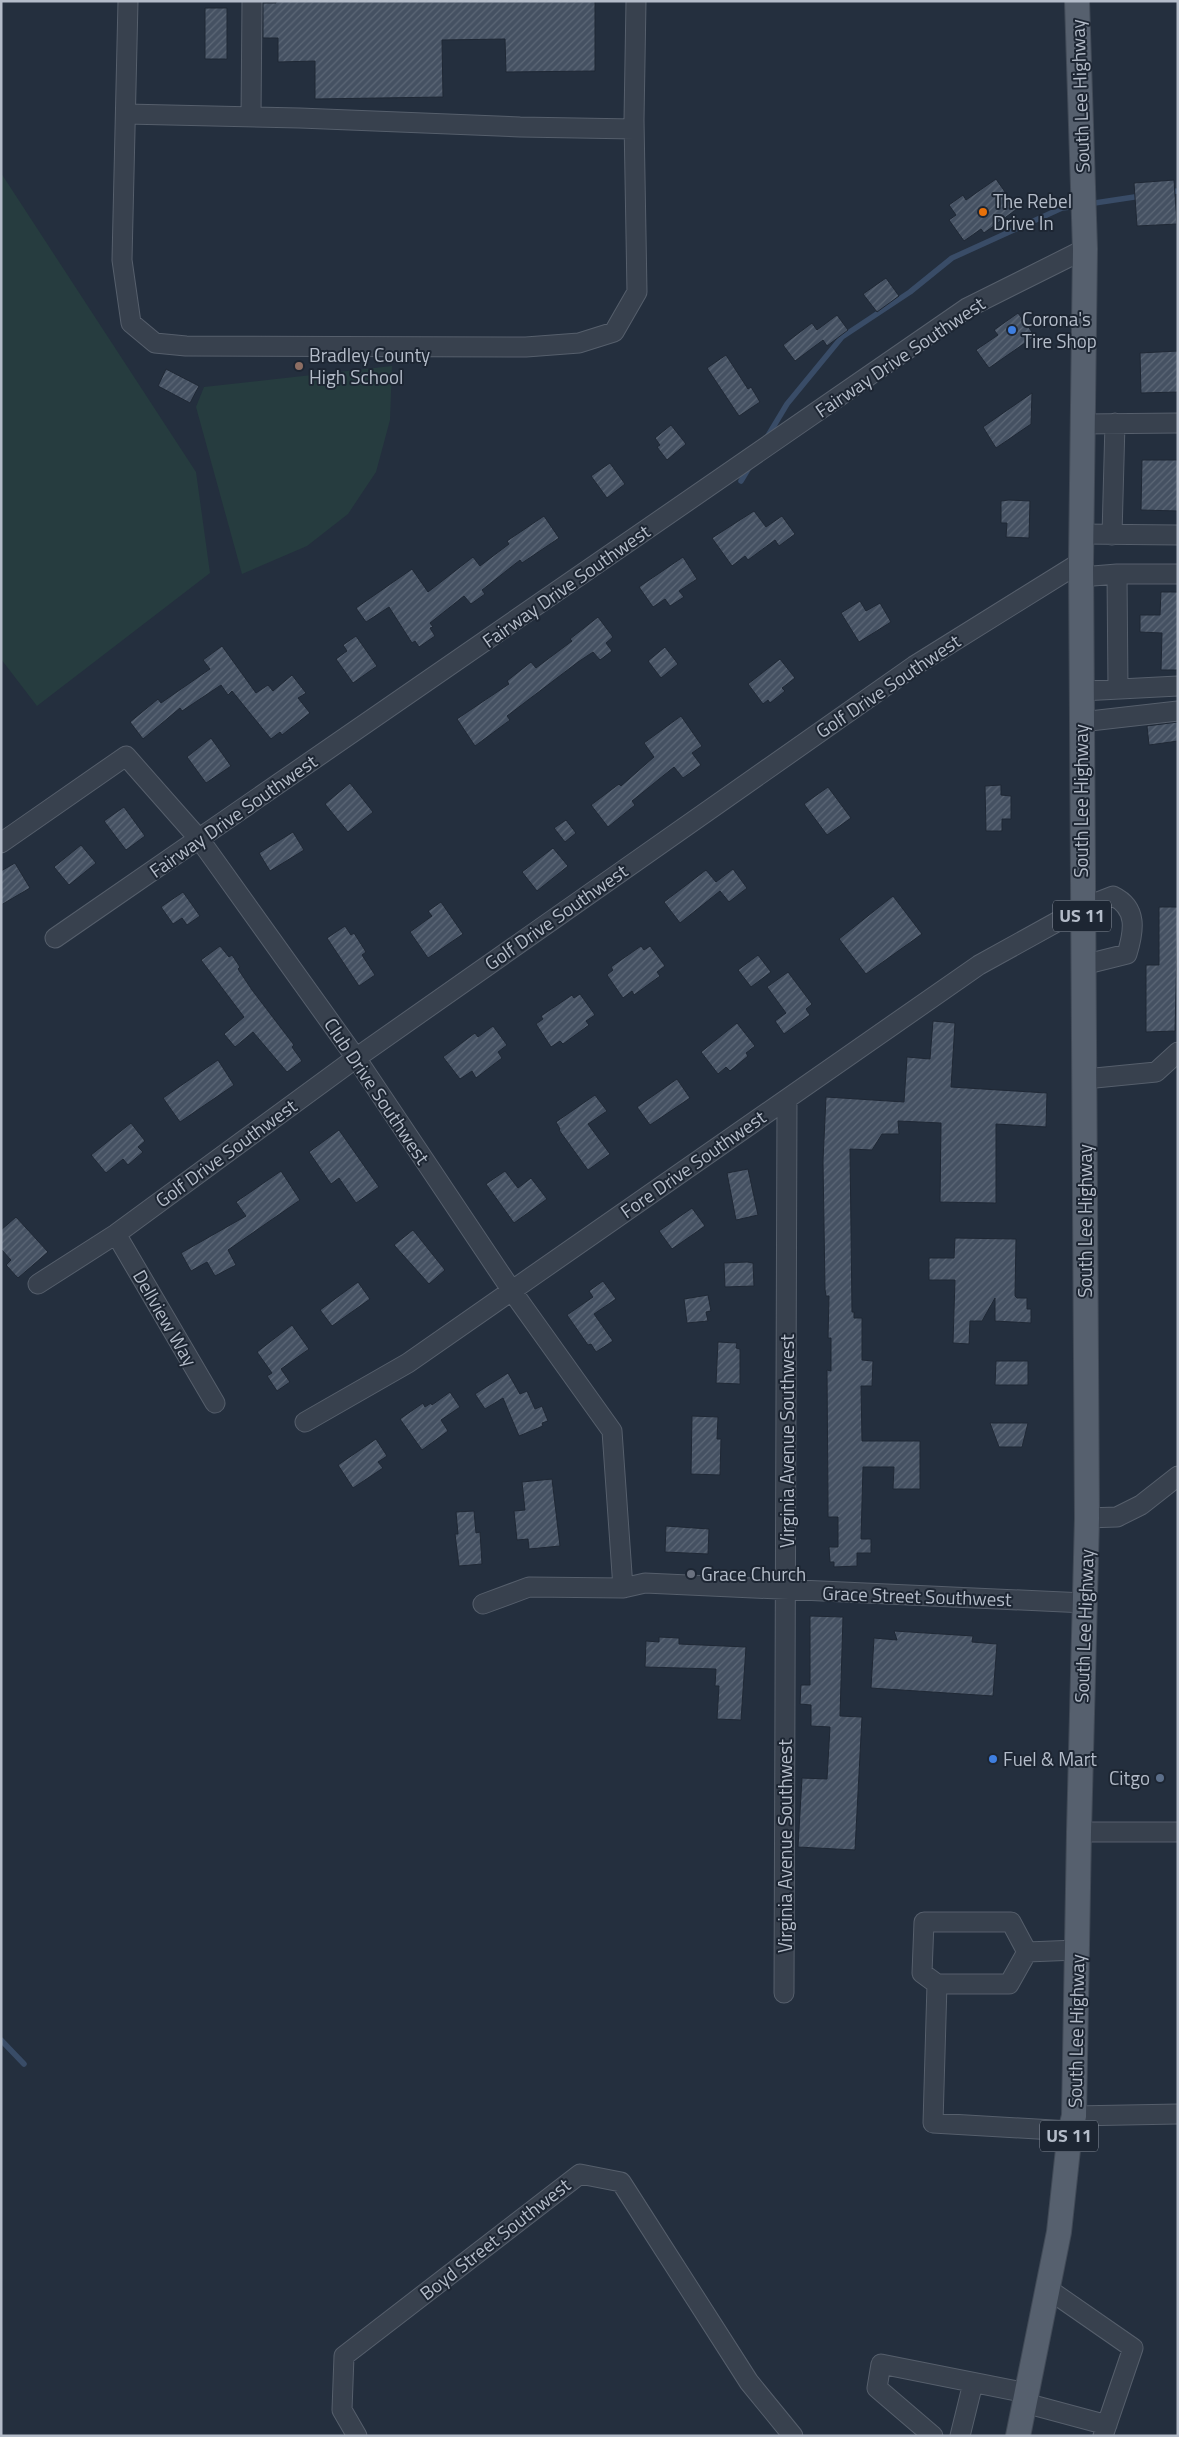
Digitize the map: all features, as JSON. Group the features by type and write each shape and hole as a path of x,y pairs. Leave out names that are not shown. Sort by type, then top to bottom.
{"main road":[{"name":"South Lee Highway","path":"1018,2436 1059,2232 1072,2123 1077,1950 1078,1832 1087,1518 1081,722 1081,534 1086,249 1077,1"}],"street":[{"path":"128,1 122,260 131,323 155,343 186,346 526,347 579,343 614,332 637,292 634,129 636,1"},
{"path":"251,117 252,1"},
{"path":"126,114 523,128 634,129"},
{"name":"Fairway Drive Southwest","path":"55,938 200,840 967,308 1086,249"},
{"path":"1112,535 1114,423"},
{"path":"1083,424 1178,423"},
{"path":"1081,534 1178,536"},
{"path":"1081,569 1117,574 1178,574"},
{"name":"Golf Drive Southwest","path":"38,1284 116,1234 356,1058 914,666 1081,569"},
{"path":"1117,574 1118,689"},
{"path":"1081,691 1178,686"},
{"path":"1081,722 1178,712"},
{"name":"Club Drive Southwest","path":"2,841 126,756 200,840 356,1058 512,1291 612,1431 623,1588"},
{"name":"Fore Drive Southwest","path":"305,1422 408,1362 979,966 1082,908 1113,896 1124,901 1132,918 1133,932 1127,954 1083,965"},
{"path":"1084,1079 1156,1072 1178,1052"},
{"name":"Virginia Avenue Southwest","path":"784,1992 787,1591 787,1099"},
{"name":"Dellview Way","path":"116,1234 215,1403"},
{"path":"1087,1518 1117,1517 1133,1509 1178,1476"},
{"name":"Grace Street Southwest","path":"483,1604 529,1587 623,1588 645,1583 787,1591 1084,1603"},
{"path":"1078,1832 1178,1832"},
{"path":"924,1922 1011,1922 1027,1952 1009,1984 937,1984 922,1973 924,1922"},
{"path":"1027,1952 1077,1950"},
{"path":"937,1984 933,2123 1072,2123 1178,2114"},
{"name":"Boyd Street Southwest","path":"357,2436 342,2410 344,2356 580,2174 621,2182 749,2382 792,2436"},
{"path":"932,2436 877,2388 880,2364 973,2383 1026,2398 1105,2430 1133,2348 1048,2289"},
{"path":"960,2436 973,2383"}],"green space":[{"path":"1,173 196,472 210,573 37,706 1,659"},
{"path":"392,366 390,420 376,472 348,514 307,546 242,574 196,407 204,387"}],"building":[{"path":"276,1 595,1 595,71 506,72 505,39 442,40 443,97 315,99 315,61 278,62 278,38 263,38 263,3 276,3"},
{"path":"205,8 227,8 227,59 205,59"},
{"name":"The Rebel Drive In","path":"996,179 1017,209 984,233 981,229 964,241 949,220 956,215 949,205 963,195 966,200"},
{"path":"1174,180 1177,224 1137,226 1134,183"},
{"path":"886,278 899,296 877,312 863,294"},
{"path":"1018,313 1035,336 989,368 976,350 998,335 994,330"},
{"path":"837,315 848,330 827,346 823,340 795,361 783,345 812,323 817,330"},
{"path":"1178,351 1178,392 1141,393 1140,353"},
{"path":"726,355 748,389 751,387 760,402 739,416 707,368"},
{"path":"166,369 199,386 190,403 158,386"},
{"path":"1032,393 1031,424 996,448 983,427"},
{"path":"671,425 686,444 667,460 657,447 660,445 655,438"},
{"path":"1142,460 1178,460 1178,511 1141,510"},
{"path":"610,463 625,484 607,498 591,476"},
{"path":"1001,501 1030,501 1029,538 1006,537 1007,523 1001,523"},
{"path":"754,511 766,527 782,516 795,534 779,546 775,540 748,560 745,556 732,566 712,538"},
{"path":"544,516 559,538 522,563 520,560 482,590 485,594 471,604 464,596 430,623 433,627 430,628 435,636 419,647 415,641 412,643 389,607 366,622 356,608 412,569 428,592 473,557 480,566 509,544 507,541"},
{"path":"683,557 697,579 679,591 684,597 670,606 665,599 653,607 639,587"},
{"path":"1161,592 1178,592 1178,670 1161,670 1162,633 1140,632 1140,615 1160,615"},
{"path":"860,601 866,611 880,603 891,622 859,642 841,613"},
{"path":"598,617 613,637 606,643 612,651 600,660 593,652 578,662 507,716 510,720 475,746 457,719 509,684 507,681 531,662 536,668 572,641 570,639"},
{"path":"356,636 377,666 353,683 336,659 347,651 343,645"},
{"path":"222,646 256,693 268,685 273,691 292,675 306,693 298,698 310,713 282,735 280,732 271,739 232,691 228,695 221,685 182,711 180,708 143,739 130,722 158,699 161,703 210,669 203,660"},
{"path":"665,647 678,664 661,678 648,661"},
{"path":"780,659 795,678 782,688 785,691 770,703 768,700 763,704 748,684"},
{"path":"681,716 702,746 692,753 701,765 683,778 674,767 632,801 635,805 608,827 591,805 619,784 621,786 654,757 644,743"},
{"path":"1178,722 1178,741 1149,745 1147,726"},
{"path":"211,738 231,766 206,783 187,757"},
{"path":"350,783 373,812 348,832 325,804"},
{"path":"1001,785 1001,795 1011,796 1011,819 1002,819 1002,831 986,831 985,786"},
{"path":"828,787 851,818 827,835 804,804"},
{"path":"124,807 145,836 126,850 104,821"},
{"path":"566,820 576,833 565,842 554,828"},
{"path":"293,832 304,850 270,871 259,853"},
{"path":"81,845 96,863 69,885 54,867"},
{"path":"553,848 568,866 537,891 522,872"},
{"path":"15,863 30,888 1,905 1,871"},
{"path":"733,869 747,888 729,902 720,891 680,923 664,902 706,870 716,882"},
{"path":"183,892 200,916 187,925 182,918 173,924 161,907"},
{"path":"893,896 922,934 866,974 839,939"},
{"path":"441,902 463,934 428,958 410,932 432,916 428,911"},
{"path":"1159,907 1178,907 1175,1031 1146,1032 1146,965 1159,965"},
{"path":"345,926 351,935 354,933 366,952 362,955 375,975 359,986 327,938"},
{"path":"220,946 229,957 232,955 240,967 238,969 252,990 294,1045 292,1047 302,1061 287,1072 253,1032 235,1047 224,1034 244,1017 201,960"},
{"path":"641,946 644,950 650,946 665,966 657,972 660,976 634,995 632,991 623,998 607,975 613,970 611,967"},
{"path":"758,955 771,972 751,987 738,970"},
{"path":"788,972 812,1004 806,1009 810,1015 784,1034 775,1021 786,1013 767,987"},
{"path":"580,994 595,1015 586,1021 589,1025 563,1044 560,1041 551,1047 536,1024 543,1019 541,1016 572,995 574,998"},
{"path":"933,1021 955,1023 951,1087 1047,1093 1046,1127 996,1124 996,1203 940,1202 941,1123 898,1121 899,1134 882,1134 872,1150 850,1149 852,1312 854,1312 854,1318 862,1318 862,1360 873,1361 872,1386 861,1386 862,1441 920,1441 920,1489 893,1489 894,1467 863,1467 861,1539 871,1539 871,1553 857,1553 857,1566 834,1567 834,1562 830,1562 829,1547 838,1547 838,1517 828,1517 827,1370 831,1371 831,1338 828,1338 829,1296 826,1296 825,1289 823,1161 826,1097 904,1102 907,1057 930,1059"},
{"path":"737,1023 755,1046 746,1053 748,1056 730,1071 726,1067 718,1074 701,1052"},
{"path":"493,1026 507,1045 498,1052 502,1058 476,1078 472,1071 460,1079 443,1057 475,1033 478,1037"},
{"path":"218,1060 234,1085 180,1122 163,1098"},
{"path":"677,1079 690,1098 650,1125 637,1107"},
{"path":"595,1095 607,1111 588,1124 610,1154 588,1170 559,1130 556,1122"},
{"path":"131,1123 145,1141 138,1147 143,1152 128,1165 123,1159 106,1173 91,1155"},
{"path":"339,1130 379,1187 356,1203 339,1178 331,1184 309,1152"},
{"path":"748,1169 758,1215 736,1220 727,1173"},
{"path":"281,1171 300,1200 228,1250 236,1265 215,1276 207,1262 191,1271 181,1253 246,1216 236,1202"},
{"path":"505,1171 518,1188 531,1178 547,1199 514,1223 486,1184"},
{"path":"692,1208 705,1226 672,1249 659,1231"},
{"path":"16,1217 48,1252 18,1278 6,1265 11,1260 1,1249 1,1230"},
{"path":"413,1230 445,1270 429,1284 394,1245"},
{"path":"955,1238 1016,1239 1015,1296 1017,1298 1027,1298 1027,1309 1031,1309 1031,1323 995,1321 995,1298 982,1321 970,1321 969,1344 953,1343 955,1280 929,1280 929,1258 954,1258"},
{"path":"724,1263 753,1263 754,1286 725,1287"},
{"path":"603,1281 616,1299 594,1314 613,1341 596,1352 591,1344 588,1345 567,1315 593,1297 589,1291"},
{"path":"358,1282 370,1299 332,1326 320,1310"},
{"path":"708,1295 711,1311 706,1312 708,1321 687,1323 684,1299"},
{"path":"292,1325 309,1349 281,1369 290,1382 277,1391 267,1376 272,1373 257,1352"},
{"path":"718,1342 737,1343 736,1348 740,1349 740,1384 716,1383"},
{"path":"996,1361 1028,1361 1028,1385 995,1385"},
{"path":"508,1373 520,1394 527,1391 535,1409 542,1406 548,1421 542,1423 543,1426 519,1436 503,1398 485,1409 475,1394"},
{"path":"450,1392 460,1407 441,1420 448,1431 422,1450 400,1419 423,1403 425,1407 431,1403 432,1405"},
{"path":"692,1416 718,1417 717,1439 721,1439 720,1475 691,1474"},
{"path":"990,1423 1028,1423 1022,1447 999,1447"},
{"path":"376,1439 387,1456 378,1462 383,1468 353,1488 338,1465"},
{"path":"552,1479 560,1546 529,1549 528,1539 517,1540 514,1511 525,1510 522,1482"},
{"path":"474,1511 476,1533 480,1532 482,1564 459,1566 455,1534 458,1534 456,1512"},
{"path":"666,1526 709,1529 708,1554 665,1552"},
{"path":"810,1616 843,1617 840,1716 862,1717 855,1850 798,1847 802,1778 827,1779 830,1727 811,1726 811,1705 800,1704 801,1685 810,1685"},
{"path":"894,1631 973,1636 972,1642 997,1644 993,1696 871,1688 874,1638 897,1640"},
{"path":"659,1637 679,1638 679,1644 746,1647 741,1720 717,1719 719,1686 715,1686 716,1669 645,1667 646,1641 659,1642"}],"waterway":[{"path":"1167,192 1178,191"},
{"path":"1088,204 1141,196"},
{"path":"766,439 787,404 842,337 910,292 952,258 1062,208 1079,206"},
{"path":"741,481 750,466"},
{"path":"1,2040 24,2064"}],"place":[{"name":"The Rebel Drive In","path":"983,212"},
{"name":"Corona's Tire Shop","path":"1012,330"},
{"name":"Bradley County High School","path":"299,366"},
{"name":"Grace Church","path":"691,1574"},
{"name":"Fuel & Mart","path":"993,1759"},
{"name":"Citgo","path":"1160,1778"}]}
